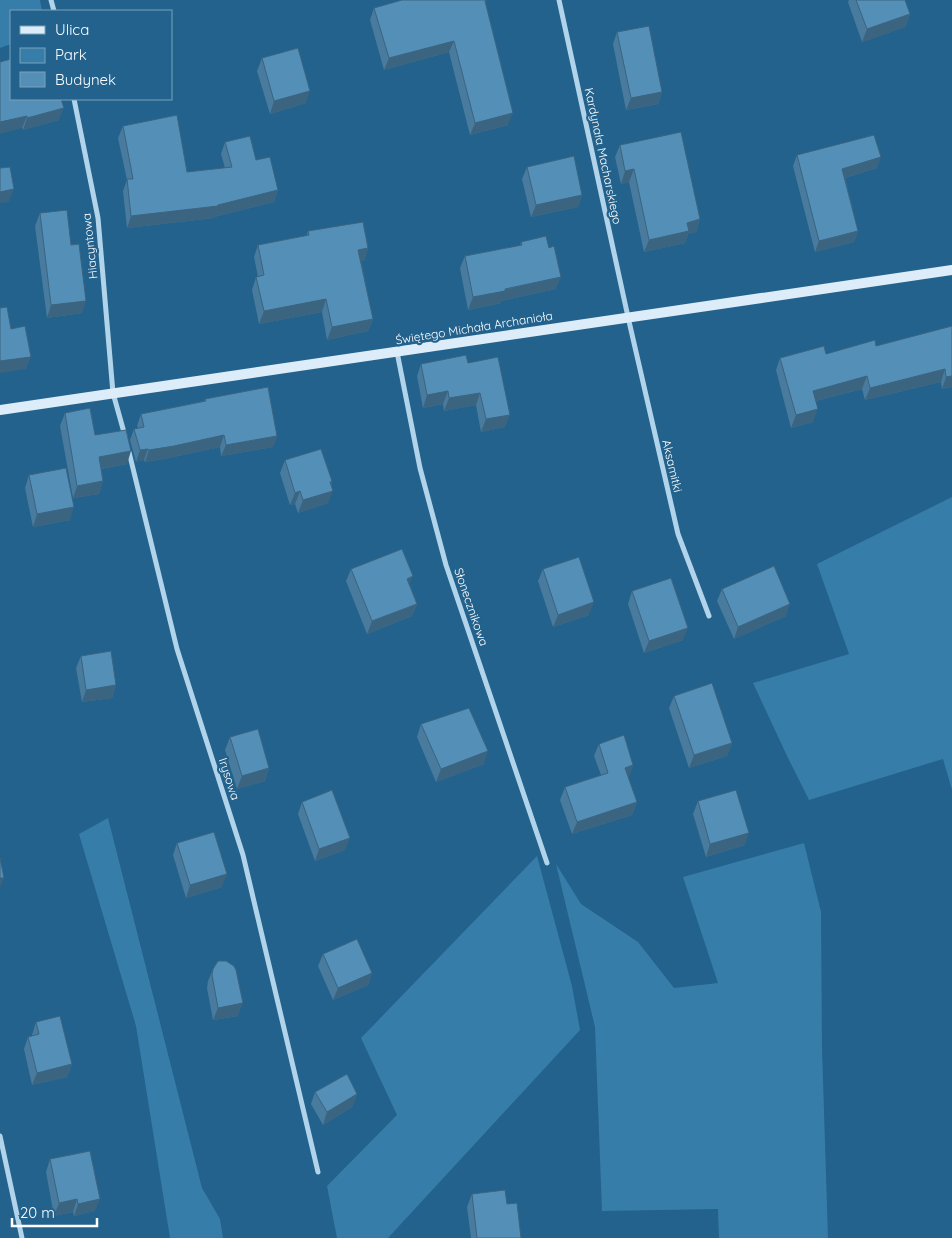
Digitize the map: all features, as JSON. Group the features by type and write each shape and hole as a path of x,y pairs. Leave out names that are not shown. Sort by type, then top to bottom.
{"street":[{"name":"Kardynała Macharskiego","path":"559,0 628,317"},
{"name":"Hiacyntowa","path":"74,100 98,218 113,393"},
{"name":"Świętego Michała Archanioła","path":"0,410 952,270"},
{"name":"Aksamitki","path":"628,317 678,534 709,616"},
{"name":"Słonecznikowa","path":"397,352 420,468 446,565 547,864"},
{"path":"113,393 125,438"},
{"name":"Irysowa","path":"128,447 177,648 243,855 318,1172"},
{"path":"0,1136 22,1238"}],"green space":[{"path":"0,0 40,0 42,10 10,10 10,44 0,48"},
{"path":"952,497 952,790 943,759 809,800 753,683 849,654 817,564"},
{"path":"108,818 202,1188 220,1219 223,1238 170,1238 136,1026 79,834"},
{"path":"804,843 821,912 822,1048 828,1238 719,1238 718,1209 602,1211 595,1027 556,864 581,904 638,942 674,988 718,983 683,877"},
{"path":"537,856 572,986 580,1030 388,1238 337,1238 327,1186 397,1115 361,1038"}],"building":[{"path":"402,0 487,0 485,1 513,113 475,123 454,41 389,58 374,8"},
{"path":"856,0 905,0 910,14 867,29"},
{"path":"649,26 662,92 631,98 617,32"},
{"path":"298,48 310,91 274,101 262,58"},
{"path":"10,59 10,100 61,100 64,108 27,118 27,116 0,122 0,62"},
{"path":"177,115 187,172 232,167 225,142 250,136 256,160 270,157 278,190 218,206 131,216 127,179 133,179 123,126"},
{"path":"681,132 700,219 687,223 689,231 649,240 634,169 625,171 620,145"},
{"path":"874,135 881,157 842,169 858,231 819,241 797,155"},
{"path":"574,156 582,195 536,205 527,167"},
{"path":"10,167 14,189 0,192 0,168"},
{"path":"67,210 71,245 79,244 86,301 51,305 40,213"},
{"path":"363,222 368,248 358,250 373,319 332,327 326,299 264,311 256,277 264,275 258,245 309,235 308,231"},
{"path":"546,236 549,248 554,246 561,277 473,297 465,256 522,245 521,242"},
{"path":"7,307 11,329 25,326 31,357 0,361 0,308"},
{"path":"952,326 952,376 946,377 945,369 870,388 867,376 813,391 818,409 796,415 780,358 824,346 826,354 875,340 876,346"},
{"path":"466,355 468,363 498,357 510,415 486,419 480,393 449,398 448,391 427,395 421,364"},
{"path":"268,387 277,436 226,445 224,435 174,446 140,450 134,429 144,427 141,414"},
{"path":"90,408 95,435 126,430 131,451 99,457 103,481 77,486 65,413"},
{"path":"321,449 332,481 330,482 333,491 303,500 300,491 295,493 285,460"},
{"path":"66,468 74,507 37,514 29,475"},
{"path":"402,549 413,576 407,579 417,604 372,621 351,569"},
{"path":"579,557 594,602 558,615 543,569"},
{"path":"774,566 790,604 738,627 722,589"},
{"path":"671,578 688,628 649,641 632,591"},
{"path":"111,651 116,685 86,690 81,656"},
{"path":"712,683 732,743 694,755 674,696"},
{"path":"469,708 488,751 441,769 421,724"},
{"path":"258,729 269,768 242,776 230,737"},
{"path":"624,735 633,765 625,768 637,802 577,822 565,787 608,773 599,744"},
{"path":"332,790 350,838 319,849 302,802"},
{"path":"736,790 749,833 710,844 698,801"},
{"path":"214,832 227,874 190,885 177,843"},
{"path":"0,858 4,878 0,878"},
{"path":"357,939 372,973 338,988 323,954"},
{"path":"218,961 226,961 234,966 243,1003 218,1008 212,975"},
{"path":"60,1016 72,1064 37,1073 28,1037 39,1034 36,1022"},
{"path":"347,1074 357,1094 327,1112 315,1092"},
{"path":"90,1151 100,1199 78,1204 77,1199 59,1203 50,1159"},
{"path":"505,1190 507,1204 517,1203 521,1238 477,1238 472,1194"}]}
